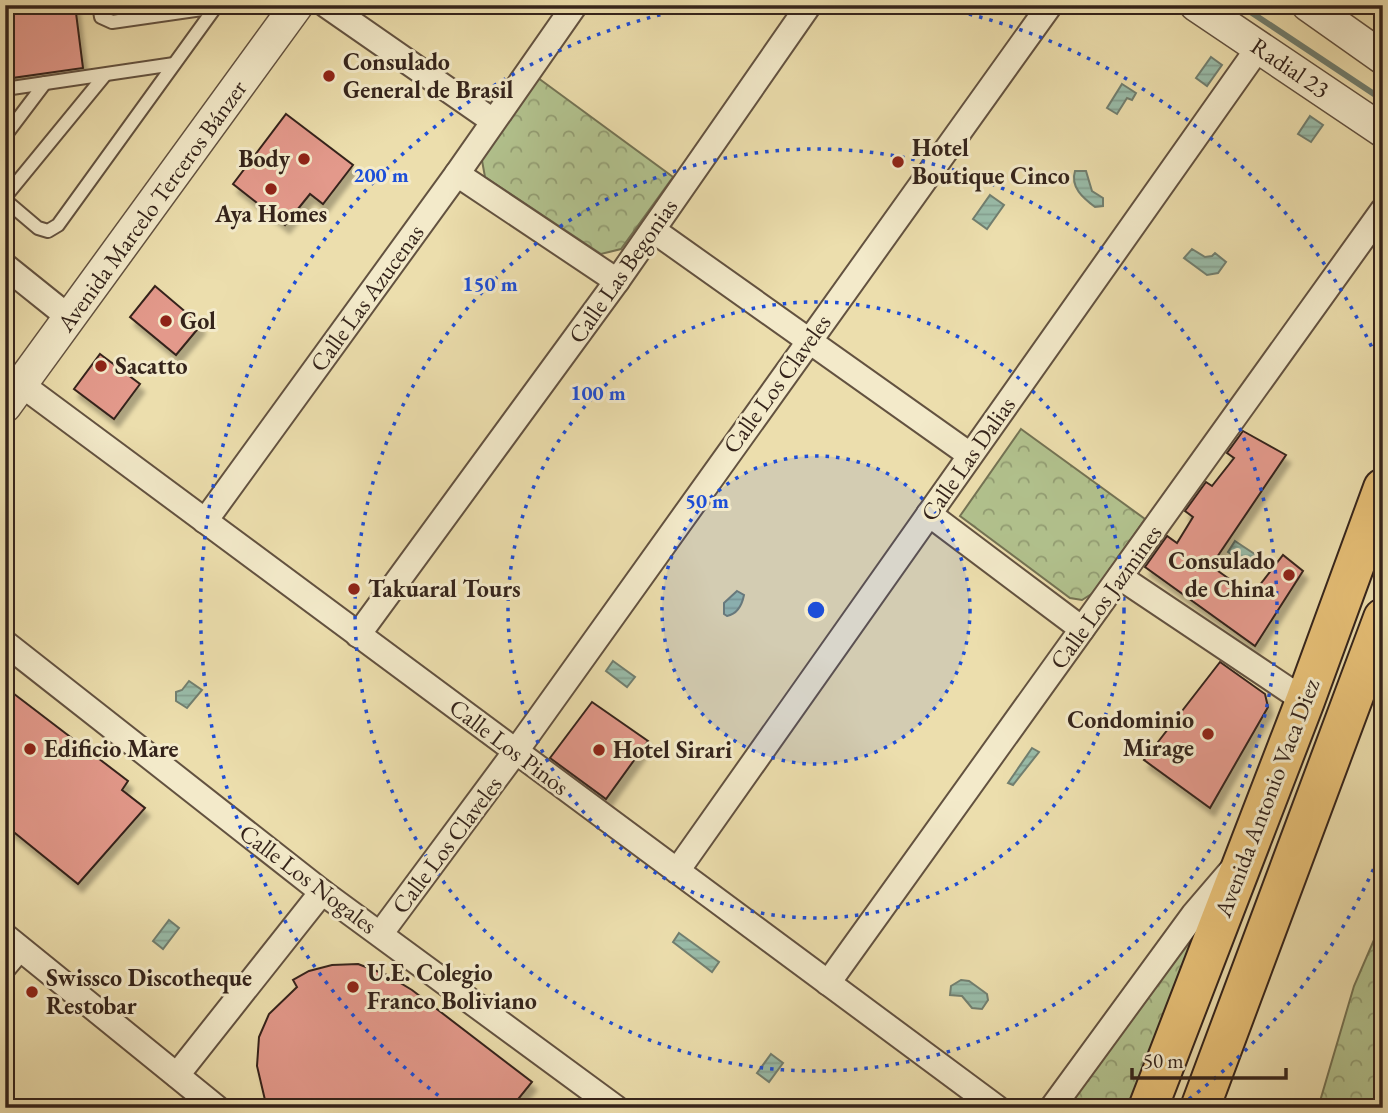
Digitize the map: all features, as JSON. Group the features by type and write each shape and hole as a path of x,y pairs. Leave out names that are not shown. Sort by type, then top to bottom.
{"highway":[{"name":"Avenida Antonio Vaca Diez","path":"1148,1108 1305,701 1383,488"},
{"path":"1353,571 1339,646 1345,659 1366,664"},
{"name":"Avenida Antonio Vaca Diez","path":"1200,1108 1383,618"}],"street":[{"name":"Avenida Marcelo Terceros Bánzer","path":"13,396 297,5"},
{"path":"326,5 494,121"},
{"name":"Calle Las Azucenas","path":"205,521 457,174 575,5"},
{"name":"Calle Las Begonias","path":"358,635 617,281 809,5"},
{"name":"Calle Los Claveles","path":"381,933 516,751 1050,5"},
{"name":"Radial 23","path":"1196,5 1383,131"},
{"path":"1308,5 1383,58"},
{"name":"Calle Las Dalias","path":"677,871 1259,47"},
{"path":"457,174 617,281"},
{"name":"Calle Los Jazmines","path":"828,983 1383,210"},
{"path":"653,229 807,342 970,455"},
{"path":"5,266 71,319"},
{"name":"Calle Los Pinos","path":"13,396 205,521 997,1108"},
{"path":"929,514 1082,629"},
{"path":"1120,577 1305,701"},
{"name":"Calle Los Nogales","path":"5,643 322,892 617,1108"},
{"path":"1052,1108 1194,914 1244,855"},
{"path":"177,1075 322,892"},
{"path":"15,943 217,1108"}],"lane":[{"path":"99,5 101,17 112,22 216,6"},
{"path":"106,75 5,198 38,228 48,231 58,225 216,6"},
{"path":"5,89 174,64"},
{"path":"5,136 45,83"},
{"path":"5,975 15,943"}],"green space":[{"path":"534,75 673,177 621,249 601,254 485,177 481,155"},
{"path":"1021,429 1145,519 1093,593 1082,600 1070,598 960,516"},
{"path":"1204,912 1133,1108 1064,1108"},
{"path":"1383,919 1383,1108 1318,1108 1354,986"}],"shaded area":[{"path":"1211,57 1222,65 1207,86 1196,78"},
{"path":"1122,84 1136,93 1132,100 1127,98 1117,114 1107,108"},
{"path":"1310,116 1323,125 1311,142 1298,134"},
{"path":"1075,171 1086,171 1092,191 1103,198 1103,206 1095,207 1079,192 1074,182"},
{"path":"990,195 1004,205 987,229 973,219"},
{"path":"1192,249 1205,257 1215,253 1226,262 1218,273 1207,275 1184,258"},
{"path":"1235,541 1262,559 1254,570 1228,552"},
{"path":"737,591 744,595 742,602 736,611 727,616 724,614 724,603"},
{"path":"613,661 635,677 627,687 606,671"},
{"path":"189,681 202,690 187,708 176,701 176,692 182,690"},
{"path":"1032,748 1039,752 1013,785 1008,783"},
{"path":"169,920 179,928 163,949 153,941"},
{"path":"679,933 719,962 712,972 673,942"},
{"path":"961,980 969,981 987,994 988,1000 982,1009 972,1008 962,996 950,995 951,986"},
{"path":"771,1054 783,1063 769,1082 757,1073"}],"building":[{"path":"5,5 75,5 83,68 5,79"},
{"name":"Body","path":"286,114 353,165 323,204 310,194 285,225 233,184"},
{"name":"Gol","path":"155,286 201,325 176,355 130,317"},
{"path":"100,354 140,384 114,419 74,389"},
{"path":"1243,431 1286,455 1211,566 1252,595 1283,555 1303,571 1255,646 1145,567 1167,536 1177,543 1193,517 1185,511 1206,482 1212,486 1234,458 1227,453"},
{"name":"Condominio Mirage","path":"1220,662 1265,694 1268,707 1210,808 1144,760"},
{"path":"5,687 128,781 122,790 145,808 78,884 5,825"},
{"name":"Hotel Sirari","path":"592,702 648,741 606,799 550,758"},
{"name":"U.E. Colegio Franco Boliviano","path":"358,964 387,975 412,990 532,1082 511,1108 272,1108 265,1100 257,1066 259,1037 269,1014 297,987 293,980 309,971 332,965"}],"waterway":[{"path":"1240,5 1383,100"}],"place":[{"name":"Consulado General de Brasil","path":"329,76"},
{"name":"Body","path":"304,159"},
{"name":"Hotel Boutique Cinco","path":"898,162"},
{"name":"Aya Homes","path":"271,189"},
{"name":"Gol","path":"166,321"},
{"name":"Sacatto","path":"101,366"},
{"name":"Consulado de China","path":"1289,575"},
{"name":"Takuaral Tours","path":"354,589"},
{"name":"Condominio Mirage","path":"1208,734"},
{"name":"Edificio Mare","path":"30,749"},
{"name":"Hotel Sirari","path":"599,750"},
{"name":"U.E. Colegio Franco Boliviano","path":"353,987"},
{"name":"Swissco Discotheque Restobar","path":"32,992"}]}
